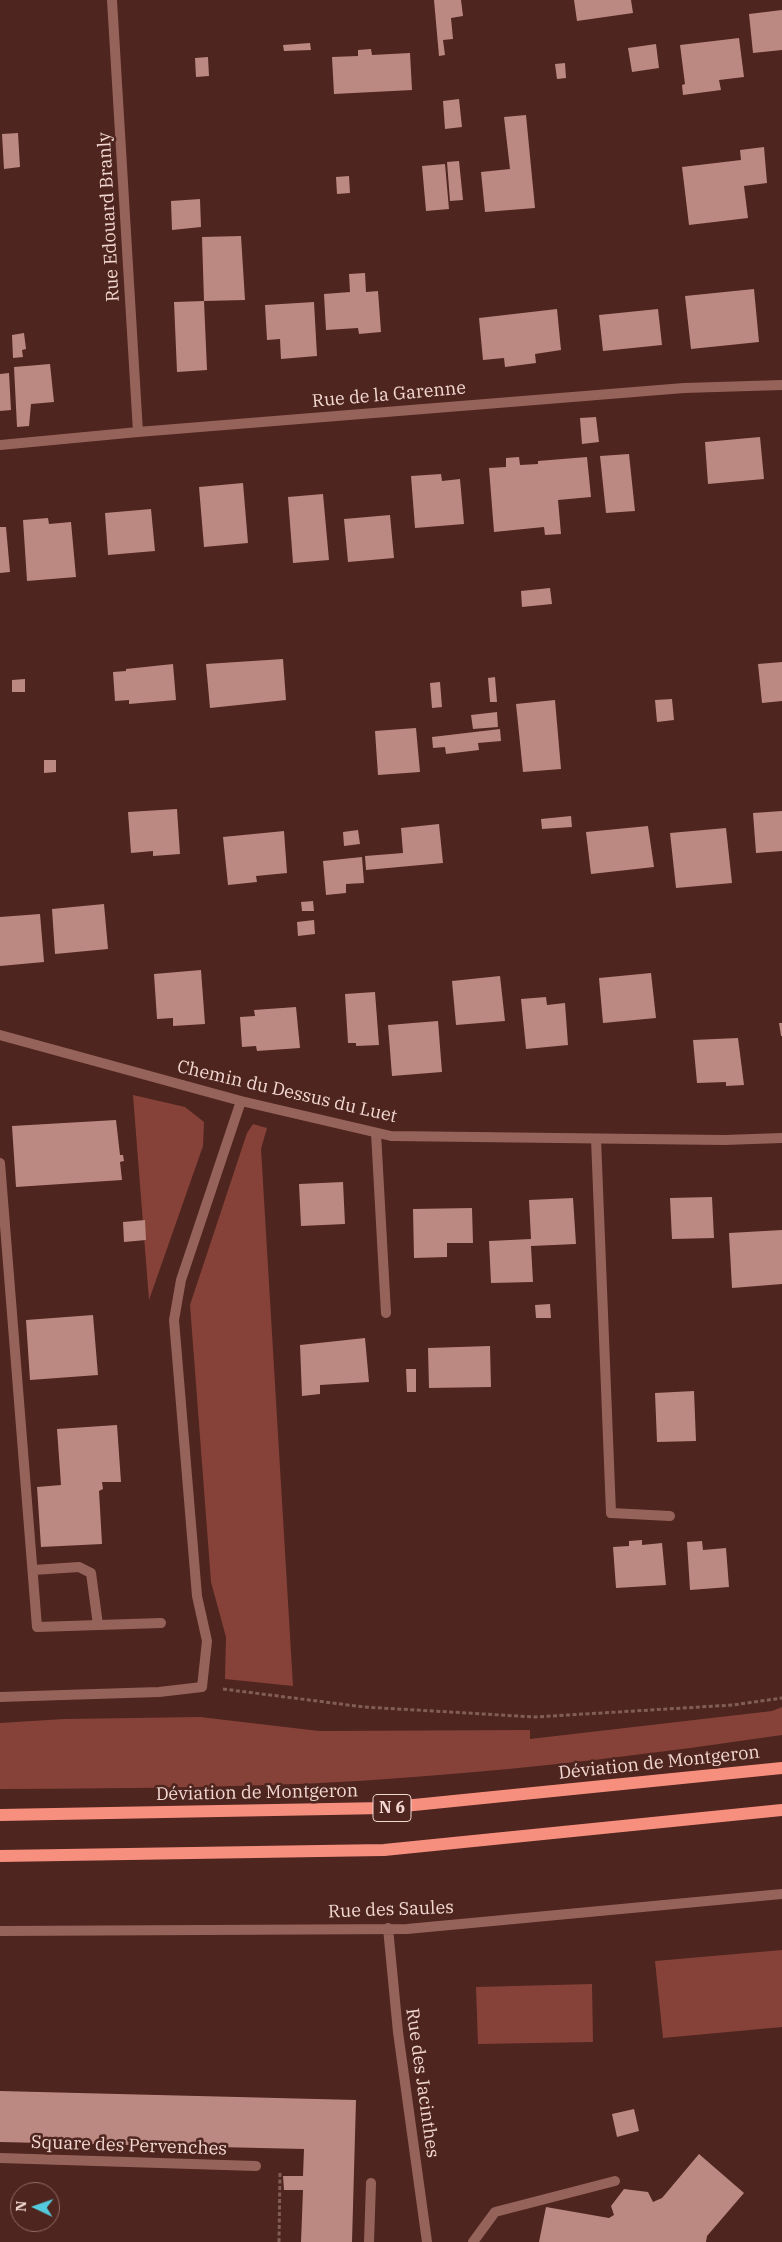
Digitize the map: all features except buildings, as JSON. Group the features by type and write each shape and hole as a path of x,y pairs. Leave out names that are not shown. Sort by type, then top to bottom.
{"main road":[{"name":"Déviation de Montgeron","path":"0,1815 384,1808 782,1768"},
{"name":"N 6","path":"0,1856 384,1850 782,1810"}],"street":[{"name":"Rue Edouard Branly","path":"112,0 138,432"},
{"name":"Rue de la Garenne","path":"0,445 684,388 782,385"},
{"name":"Chemin du Dessus du Luet","path":"0,1035 241,1101 391,1136 724,1140 782,1138"},
{"path":"0,1697 159,1692 202,1687 207,1641 197,1596 174,1320 181,1280 241,1101"},
{"path":"376,1133 386,1313"},
{"path":"596,1139 610,1514 670,1516"},
{"path":"0,1163 37,1627 160,1623"},
{"path":"33,1570 79,1567 91,1573 98,1625"},
{"name":"Rue des Saules","path":"0,1931 407,1929 782,1894"},
{"name":"Rue des Jacinthes","path":"388,1928 398,2032 427,2242"},
{"name":"Square des Pervenches","path":"0,2158 256,2166"},
{"path":"473,2242 495,2212 615,2181"},
{"path":"369,2242 371,2183"}],"path":[{"path":"202,1687 364,1708 535,1717 733,1705 782,1698"},
{"path":"256,2166 280,2166 279,2242"}],"shaded area":[{"path":"133,1095 185,1107 204,1122 203,1146 149,1300"},
{"path":"253,1124 267,1128 261,1149 293,1686 225,1679 226,1637 211,1582 190,1305 247,1133"},
{"path":"782,1707 782,1735 552,1765 362,1781 207,1787 0,1789 0,1723 64,1719 200,1717 319,1731 530,1730 530,1739 772,1711"},
{"path":"782,1950 782,2027 663,2038 655,1961"},
{"path":"592,1984 593,2042 478,2044 476,1987"}]}
